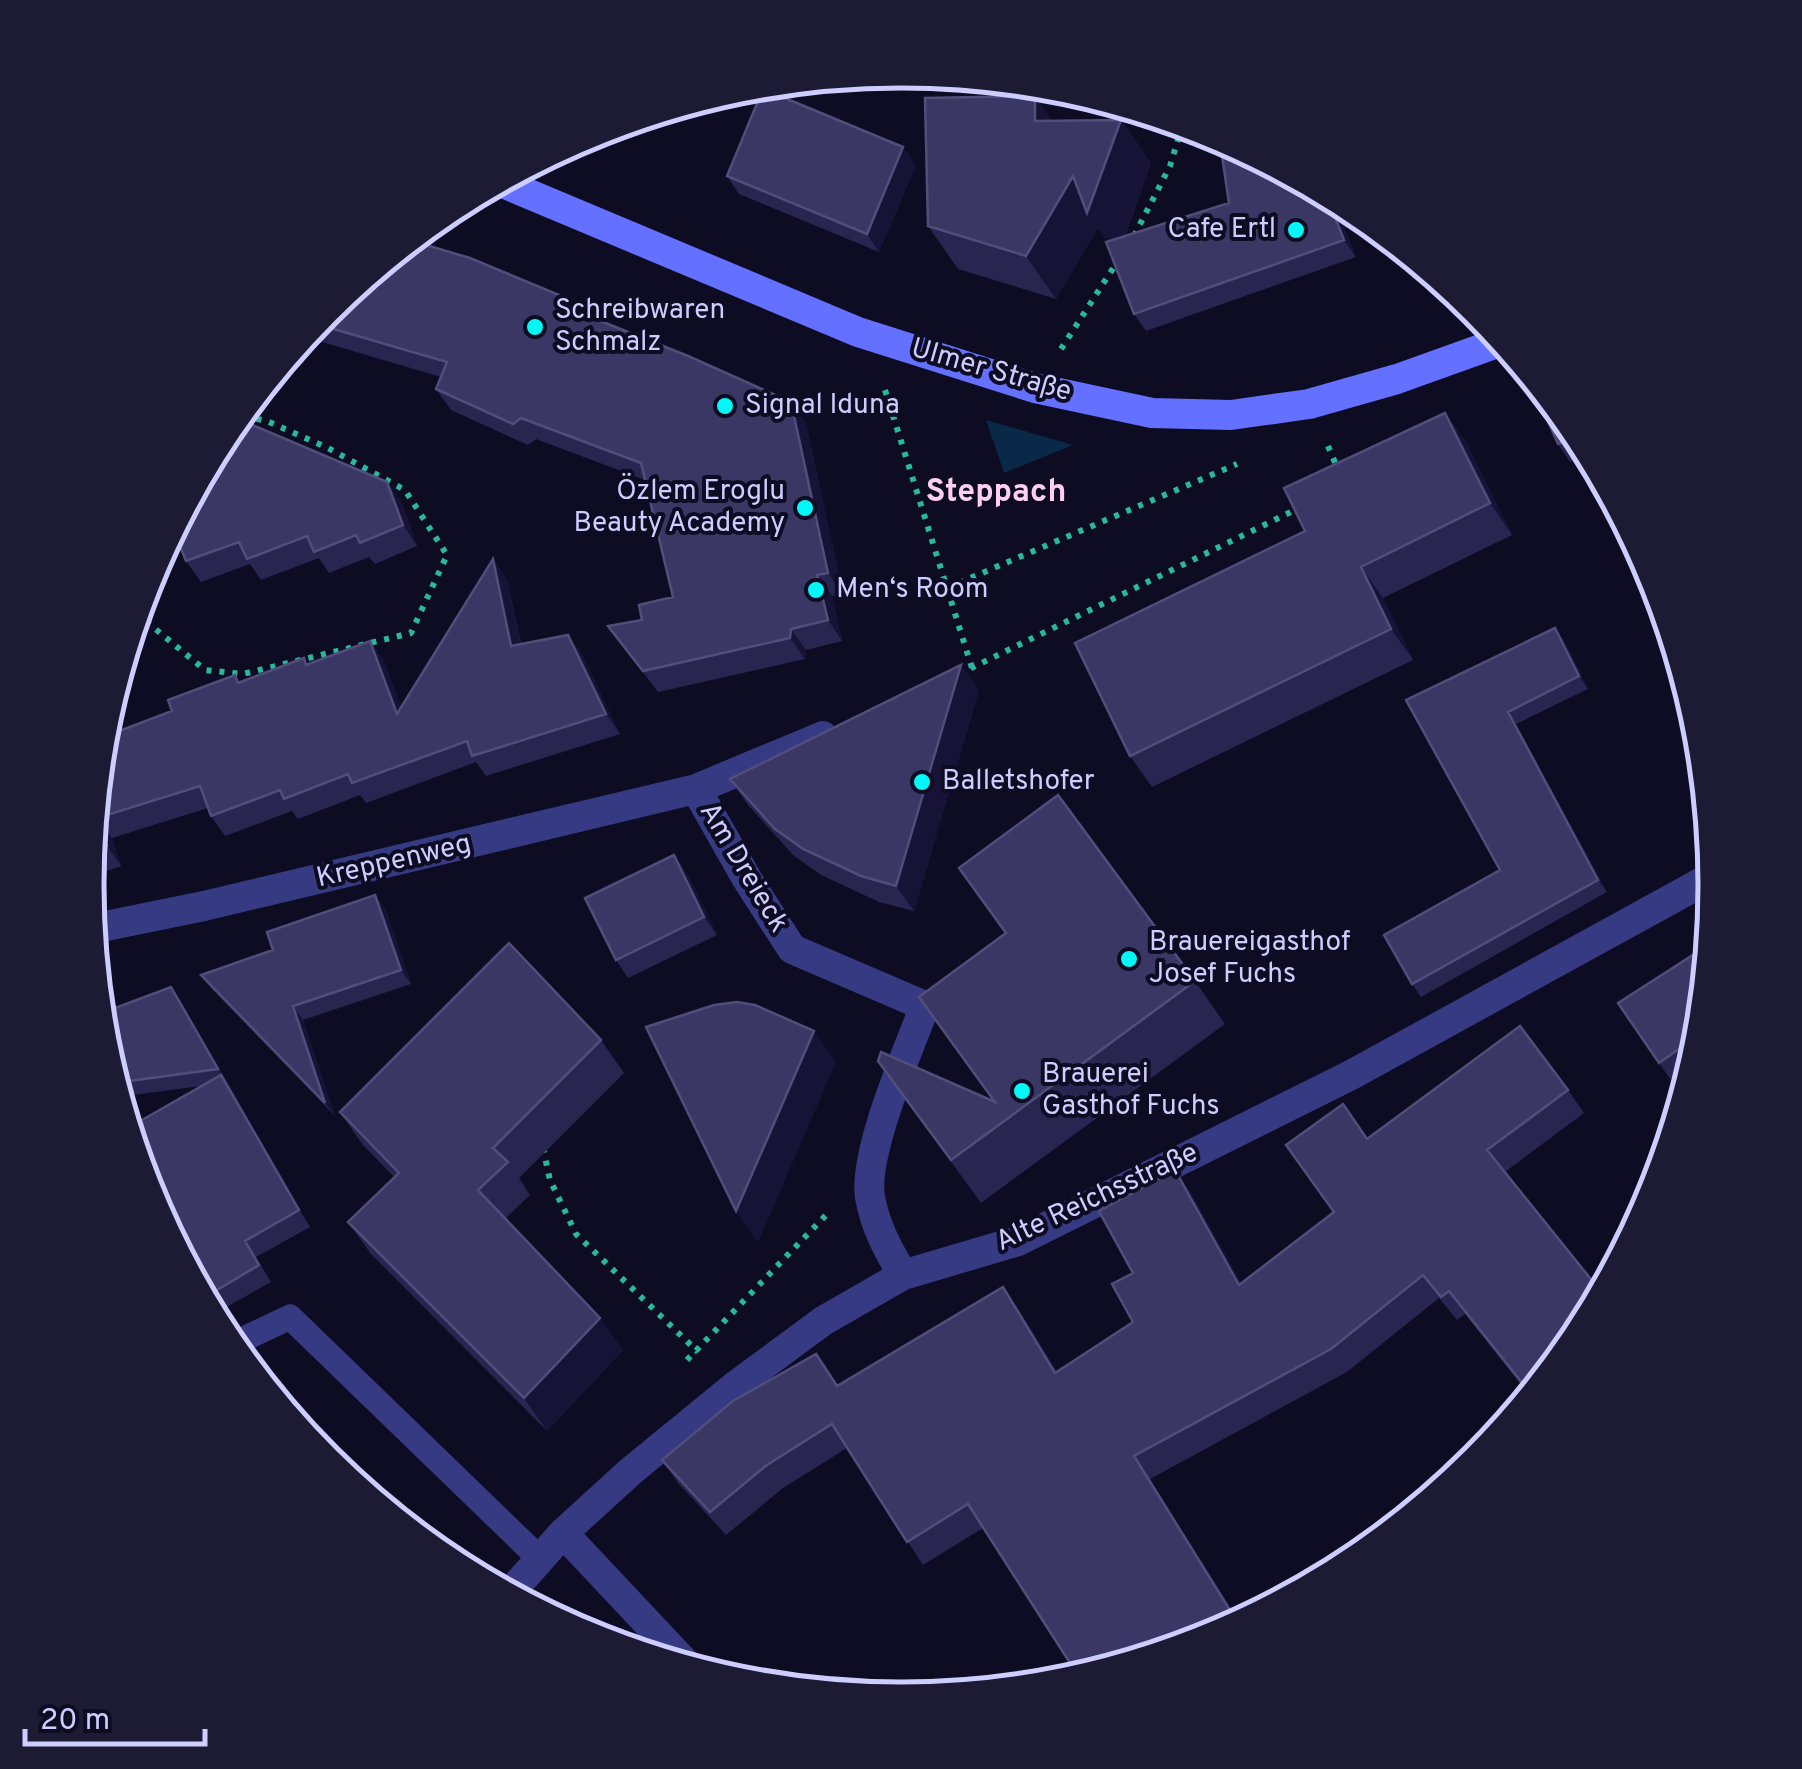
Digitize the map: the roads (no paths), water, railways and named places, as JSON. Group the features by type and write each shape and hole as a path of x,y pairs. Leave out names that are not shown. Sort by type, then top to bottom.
{"street":[{"name":"Ulmer Straße","path":"516,187 858,332 1035,388 1152,413 1231,415 1310,404 1397,379 1488,346"},
{"name":"Am Dreieck","path":"855,722 696,789 792,948 925,1006 889,1101 876,1146 869,1194 881,1238 902,1275"},
{"name":"Kreppenweg","path":"106,926 696,789"},
{"name":"Alte Reichsstraße","path":"517,1583 563,1533 631,1471 823,1321 902,1275 1018,1241 1351,1075 1698,884"},
{"path":"563,1533 670,1646"}],"lane":[{"path":"246,1338 290,1317 538,1558"}],"water":[{"path":"986,420 1073,445 1004,473"}],"place":[{"name":"Cafe Ertl","path":"1296,230"},
{"name":"Schreibwaren Schmalz","path":"535,327"},
{"name":"Signal Iduna","path":"725,406"},
{"name":"Özlem Eroglu Beauty Academy","path":"805,508"},
{"name":"Men‘s Room","path":"816,590"},
{"name":"Balletshofer","path":"922,782"},
{"name":"Brauereigasthof Josef Fuchs","path":"1129,959"},
{"name":"Brauerei Gasthof Fuchs","path":"1022,1091"}],"district":[{"name":"Steppach","path":"996,493"}]}
